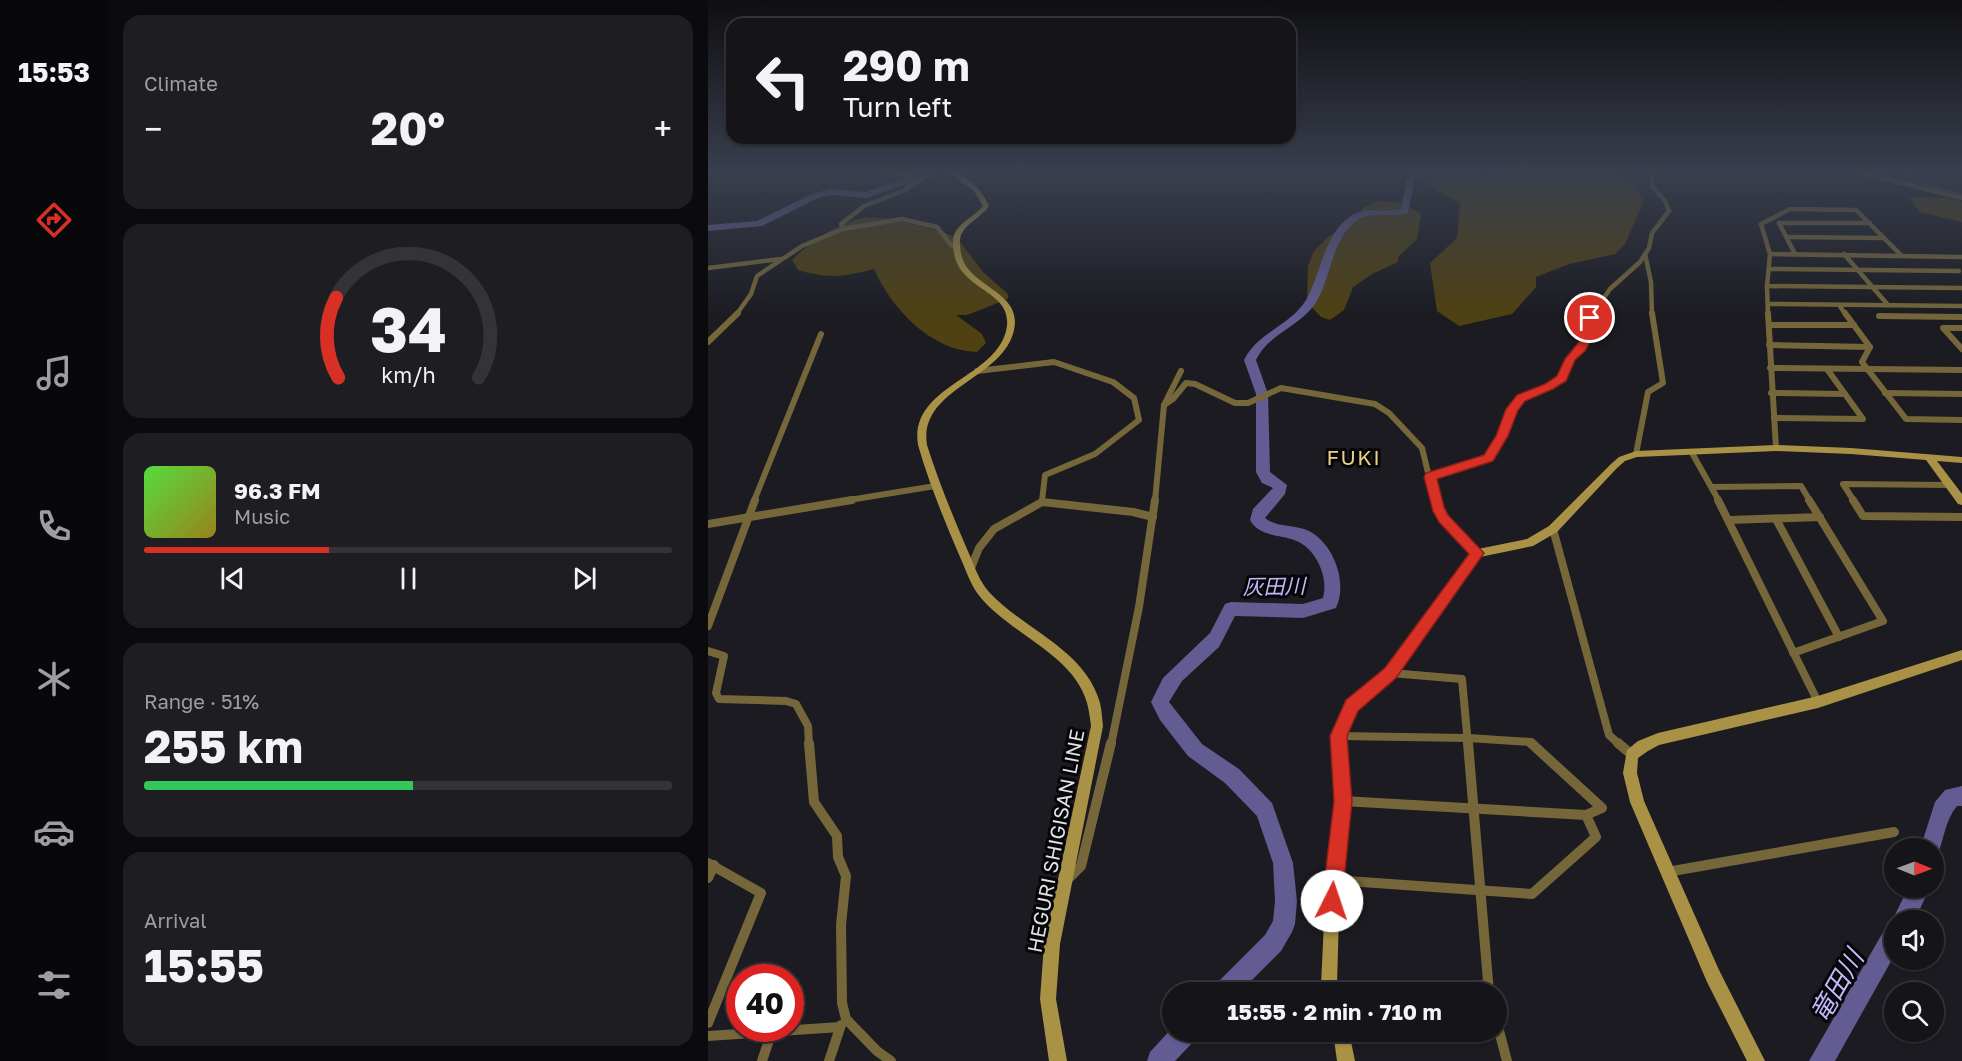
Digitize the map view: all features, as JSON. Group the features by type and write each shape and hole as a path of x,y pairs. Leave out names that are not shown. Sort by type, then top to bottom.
{"street":[{"path":"843,229 842,224 845,221"},
{"path":"708,342 748,301 756,288 757,276 783,258 802,246 843,229 895,221"},
{"path":"916,221 937,227 951,246 956,247 957,234 971,221"},
{"path":"1431,477 1489,458 1502,436 1512,409 1521,398 1549,387 1562,378 1570,359 1588,337 1590,318 1596,306 1610,289 1640,262 1649,248 1652,233 1661,221"},
{"path":"1768,221 1761,224 1770,254 1767,286 1771,393 1776,448"},
{"path":"1867,221 1901,255"},
{"path":"1795,254 1779,223 1870,224"},
{"path":"1787,237 1884,238"},
{"name":"HEGURI SHIGISAN LINE","path":"956,247 959,268 972,280 1005,301 1011,313 1011,322 1007,339 990,361 942,396 924,423 920,437 923,450 935,486 983,593 1078,672 1093,695 1097,726 1053,944 1048,999 1058,1061"},
{"path":"1636,454 1648,392 1663,383 1653,327 1651,282 1645,254"},
{"path":"1770,254 1962,257"},
{"path":"1844,254 1888,305"},
{"path":"1944,255 1961,272"},
{"path":"708,268 783,258"},
{"path":"1770,270 1961,272"},
{"path":"1767,286 1962,288"},
{"path":"1768,304 1962,306"},
{"path":"1839,305 1870,347"},
{"path":"1879,316 1962,317"},
{"path":"1769,325 1854,325"},
{"path":"1962,328 1943,328 1962,349"},
{"path":"708,626 748,517 821,334"},
{"path":"1769,345 1870,347"},
{"path":"1870,347 1862,362 1906,419 1962,420"},
{"path":"977,371 1054,362 1113,382 1134,398 1139,420 1109,446 1078,465 1045,476 1042,502"},
{"path":"1770,368 1962,370"},
{"path":"1774,418 1863,419 1827,369"},
{"path":"1066,881 1081,866 1122,696 1153,518 1164,405 1167,395 1182,371"},
{"path":"1164,405 1173,399 1186,383 1196,384 1235,403 1248,403 1281,388 1297,388 1375,404 1389,413 1422,448 1437,508 1477,553"},
{"path":"1771,393 1845,393"},
{"path":"1886,393 1962,394"},
{"path":"1330,982 1333,880 1343,801 1338,736 1352,705 1390,673 1477,553 1529,543 1553,529 1614,466 1622,459 1636,454 1776,448 1962,460"},
{"path":"1692,453 1712,487 1818,702"},
{"path":"1929,457 1961,499"},
{"path":"1950,485 1844,484 1863,516 1962,517"},
{"path":"708,524 935,486"},
{"path":"1712,487 1801,486 1882,621 1793,653"},
{"path":"971,568 979,548 994,529 1042,502 1133,512 1153,518"},
{"path":"1728,520 1820,517"},
{"path":"1776,519 1839,637"},
{"path":"1553,529 1608,735 1632,755"},
{"path":"708,651 724,657 716,693 719,699 786,701 796,704 808,726 814,802 837,836 838,857 846,876 841,925 843,1023 829,1061"},
{"path":"1756,1061 1736,1024 1666,872 1637,802 1630,773 1632,755 1643,746 1658,739 1818,702 1962,655"},
{"path":"1390,673 1462,679 1487,982"},
{"path":"1338,736 1468,738 1530,742 1602,808 1586,815 1343,801"},
{"path":"1333,880 1532,894 1596,837 1586,815"},
{"path":"1666,872 1894,832"},
{"path":"708,878 711,864 761,892 708,1023"},
{"path":"804,1027 843,1023 891,1061"},
{"path":"708,1036 726,1035"},
{"path":"762,1061 768,1042"},
{"path":"1343,1042 1346,1061"},
{"path":"1502,1042 1507,1061"}],"shaded area":[{"path":"854,221 898,221 941,231 957,238 983,272 1008,294 1008,299 967,315 956,315 982,334 986,343 977,352 960,350 929,336 902,313 874,269 836,276 798,270 792,260 808,245 835,228"},
{"path":"1354,221 1420,221 1417,239 1398,257 1398,262 1372,274 1353,287 1344,310 1330,320 1321,317 1307,302 1308,266 1314,251 1328,237"},
{"path":"1458,221 1635,221 1625,244 1615,254 1569,264 1536,277 1536,287 1512,314 1459,326 1437,311 1430,263 1457,238"}],"waterway":[{"path":"708,228 759,224 766,221"},
{"name":"灰田川","path":"1234,982 1273,943 1284,924 1286,901 1283,863 1265,810 1232,776 1195,750 1166,714 1160,702 1169,683 1213,642 1231,609 1303,611 1330,603 1333,579 1320,550 1311,540 1302,535 1274,530 1257,520 1258,513 1280,490 1280,485 1267,479 1263,472 1262,394 1250,360 1259,345 1303,312 1317,290 1338,237 1350,221"},
{"name":"竜田川","path":"1933,838 1942,809 1952,797 1962,796"},
{"name":"竜田川","path":"1908,910 1914,898"},
{"name":"竜田川","path":"1821,1061 1884,952"},
{"name":"灰田川","path":"1159,1061 1176,1042"}],"district":[{"name":"FUKI","path":"1354,458"}],"route":[{"path":"1332,901 1343,801 1338,736 1352,705 1390,673 1477,553 1437,508 1431,477 1489,458 1502,436 1512,409 1521,398 1558,383 1562,378 1570,359 1588,337 1590,318"}]}
